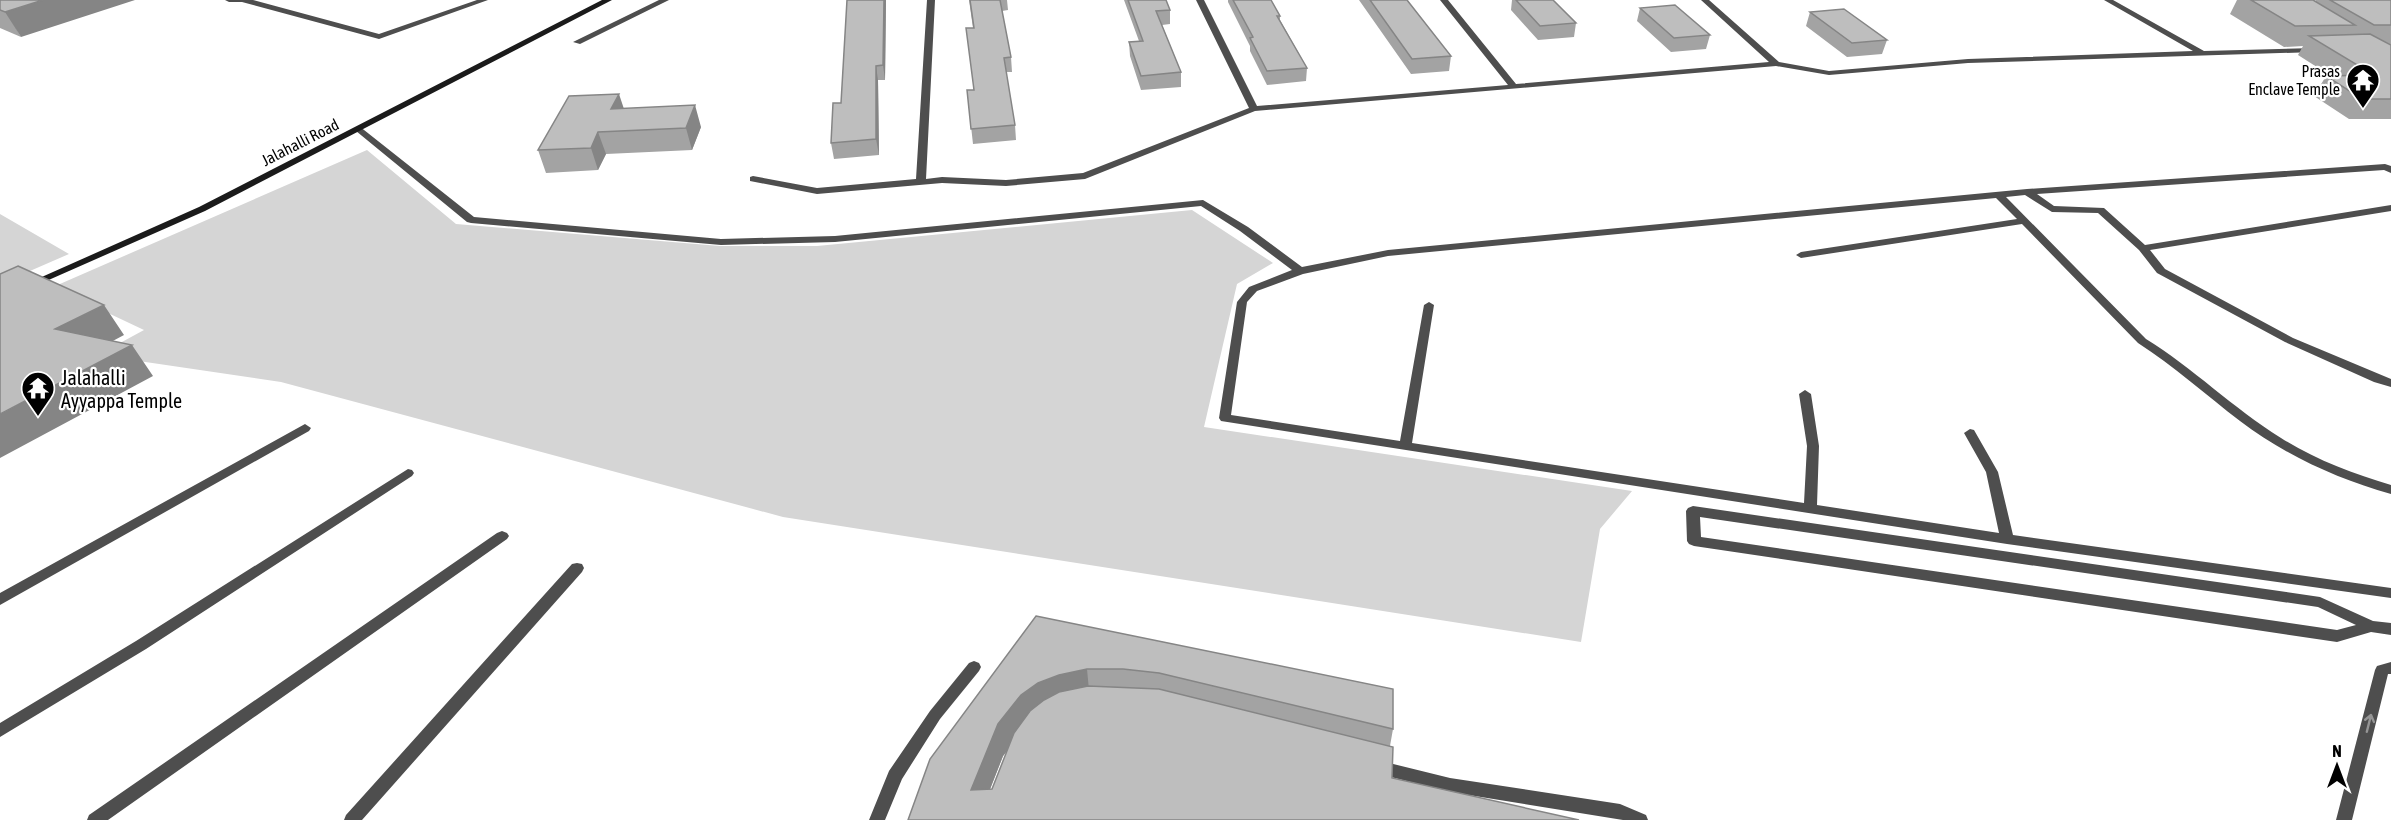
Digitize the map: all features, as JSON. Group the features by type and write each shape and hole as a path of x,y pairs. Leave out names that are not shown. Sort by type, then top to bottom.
{"main road":[{"name":"Jalahalli Road","path":"21,288 202,209 608,0"}],"street":[{"path":"229,0 247,0 379,37 484,0"},
{"path":"577,42 665,0"},
{"path":"921,182 931,0"},
{"path":"1200,0 1254,109"},
{"path":"1444,0 1514,87"},
{"path":"1705,0 1776,64"},
{"path":"2108,0 2203,54"},
{"path":"753,179 817,191 942,180 1006,183 1085,176 1254,109 1776,64 1829,73 1968,61 2329,50"},
{"path":"359,129 471,220 721,242 835,239 1203,203 1244,229 1300,271"},
{"path":"2391,170 2385,167 2027,192 1388,253 1300,271 1253,289 1242,302 1225,418 2007,539 2391,594"},
{"path":"2027,192 2052,209 2101,210 2143,248 2162,271 2289,339 2378,380 2391,382"},
{"path":"1999,195 2142,341 2164,355 2244,419 2309,458 2356,479 2391,490"},
{"path":"2143,248 2391,208"},
{"path":"1802,255 2024,221"},
{"path":"1405,446 1429,304"},
{"path":"1805,394 1813,446 1810,509"},
{"path":"0,600 305,428"},
{"path":"1970,433 1992,472 2007,539"},
{"path":"0,731 141,645 408,472"},
{"path":"2371,626 2337,636 1694,541 1693,511 2320,602 2371,626 2391,629"},
{"path":"95,820 502,536"},
{"path":"352,820 577,568"},
{"path":"877,820 895,776 935,716 974,667"},
{"path":"2344,820 2382,670 2391,668"},
{"path":"1357,762 1450,785 1620,811 1640,820"}],"shaded area":[{"path":"367,150 456,224 720,246 817,246 1192,210 1273,263 1237,284 1204,427 1632,491 1600,529 1581,642 783,517 281,382 98,355 144,330 53,287"},
{"path":"0,214 69,254 0,284"}],"building":[{"path":"0,0 43,0 5,12 0,10"},
{"path":"847,0 884,0 883,65 876,66 876,139 831,143 833,103 841,103"},
{"path":"970,0 1000,0 1011,57 1004,58 1015,125 971,129 967,90 974,90 966,28 974,28"},
{"path":"1128,0 1166,0 1170,10 1156,11 1181,72 1141,76 1129,42 1143,41"},
{"path":"1233,0 1271,0 1280,16 1277,16 1307,68 1267,71 1250,38 1253,37"},
{"path":"1370,0 1407,0 1451,56 1412,59"},
{"path":"1516,0 1553,0 1576,23 1540,26"},
{"path":"2251,0 2313,0 2355,25 2295,26"},
{"path":"2330,0 2391,0 2391,25 2374,25"},
{"path":"1675,5 1710,35 1674,38 1640,8"},
{"path":"1844,9 1887,40 1852,43 1810,12"},
{"path":"2370,34 2391,45 2391,99 2362,99 2326,76 2374,75 2309,36"},
{"path":"619,94 611,109 695,105 686,128 598,132 591,148 538,150 569,96"},
{"path":"18,266 104,305 55,329 132,345 0,414 0,274"},
{"path":"1036,616 1393,689 1393,729 1159,673 1123,669 1087,669 1059,675 1038,683 1021,695 998,724 971,790 992,789 1014,733 1030,711 1044,700 1059,692 1088,686 1159,689 1393,747 1392,778 1579,820 908,820 930,759"}],"place":[{"name":"Prasas Enclave Temple","path":"2363,109"},
{"name":"Jalahalli Ayyappa Temple","path":"38,417"}]}
